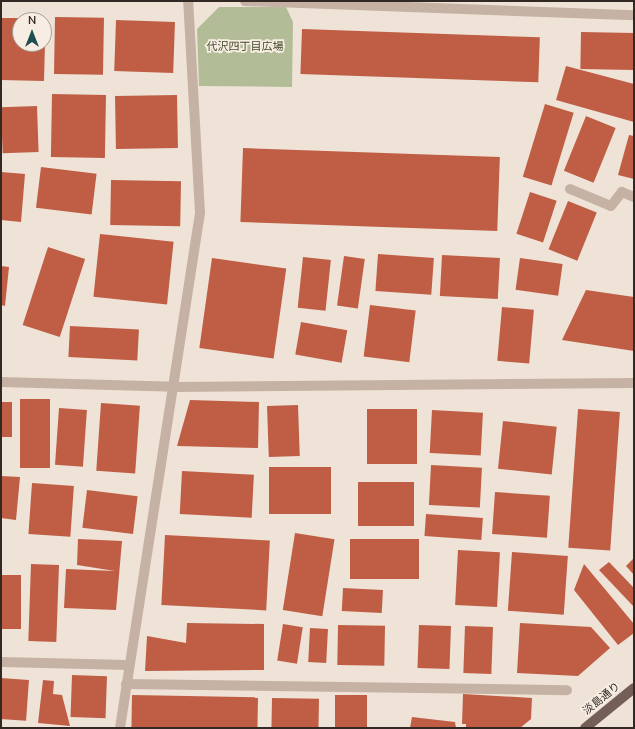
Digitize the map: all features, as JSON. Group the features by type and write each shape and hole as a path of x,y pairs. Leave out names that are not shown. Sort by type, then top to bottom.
{"main road":[{"name":"淡島通り","path":"585,728 634,688"}],"street":[{"path":"120,728 128,665 175,387 200,213 188,1"},
{"path":"245,1 447,4 634,15"},
{"path":"570,189 611,206 622,192 634,197"},
{"path":"1,382 175,387 634,383"},
{"path":"1,662 128,665"},
{"path":"126,684 567,690"}],"green space":[{"name":"代沢四丁目広場","path":"219,7 286,7 293,22 292,87 199,86 197,29"}],"building":[{"path":"55,17 104,18 103,75 54,74"},
{"path":"1,18 12,18 12,52 45,52 44,81 1,80"},
{"path":"116,20 175,22 173,73 114,71"},
{"path":"302,29 540,37 538,82 300,74"},
{"path":"581,32 634,33 633,70 580,69"},
{"path":"566,66 634,84 634,122 556,100"},
{"path":"52,94 106,95 105,158 51,157"},
{"path":"177,95 178,148 116,149 115,96"},
{"path":"545,104 574,113 551,185 523,177"},
{"path":"37,106 39,152 3,153 1,107"},
{"path":"586,116 616,128 594,183 564,171"},
{"path":"629,135 634,136 634,179 618,175"},
{"path":"243,148 500,157 497,231 240,222"},
{"path":"41,167 97,174 92,215 36,208"},
{"path":"1,172 25,174 21,222 1,220"},
{"path":"111,180 181,181 180,226 110,225"},
{"path":"530,192 557,201 543,242 516,234"},
{"path":"568,201 597,213 577,261 549,249"},
{"path":"100,234 174,242 167,304 93,297"},
{"path":"48,247 85,259 60,337 23,325"},
{"path":"378,254 434,258 431,295 375,291"},
{"path":"442,255 500,258 498,299 440,296"},
{"path":"344,256 365,259 358,308 337,306"},
{"path":"303,257 331,260 326,311 298,308"},
{"path":"212,258 286,268 274,359 199,348"},
{"path":"520,258 563,264 558,296 516,290"},
{"path":"1,266 9,267 5,306 1,305"},
{"path":"586,290 634,297 634,351 562,340"},
{"path":"370,305 416,311 409,362 364,357"},
{"path":"502,307 534,310 529,364 497,361"},
{"path":"301,322 347,330 342,363 295,354"},
{"path":"70,326 139,330 137,361 68,357"},
{"path":"20,399 50,399 50,468 20,468"},
{"path":"190,400 259,402 258,448 177,446"},
{"path":"1,402 12,402 12,437 1,437"},
{"path":"101,403 140,406 135,474 96,471"},
{"path":"298,405 300,456 269,457 267,406"},
{"path":"59,408 87,410 83,467 55,465"},
{"path":"367,409 417,409 417,464 367,464"},
{"path":"578,409 620,412 610,551 568,548"},
{"path":"432,410 483,413 481,456 430,453"},
{"path":"503,421 557,427 552,474 498,469"},
{"path":"431,465 482,468 480,508 429,505"},
{"path":"269,467 331,467 331,514 269,514"},
{"path":"182,471 254,475 252,518 180,514"},
{"path":"1,476 20,477 16,520 1,518"},
{"path":"358,482 414,482 414,526 358,526"},
{"path":"32,483 74,486 70,537 28,534"},
{"path":"87,490 138,496 133,534 82,528"},
{"path":"495,492 550,496 547,538 492,534"},
{"path":"426,514 483,518 481,540 424,536"},
{"path":"295,533 335,539 322,616 283,610"},
{"path":"165,535 270,540 266,610 161,605"},
{"path":"78,539 122,541 116,610 64,608 66,569 115,571 77,565"},
{"path":"350,539 419,539 419,579 350,579"},
{"path":"458,550 500,552 497,607 455,605"},
{"path":"512,552 568,556 564,615 508,611"},
{"path":"634,558 634,575 626,566"},
{"path":"609,562 634,588 634,607 599,570"},
{"path":"31,564 59,565 56,642 28,641"},
{"path":"584,564 634,624 634,633 618,645 574,590"},
{"path":"1,575 21,575 21,629 1,629"},
{"path":"343,588 383,590 382,613 342,611"},
{"path":"187,623 264,624 264,670 145,671 147,636 186,643"},
{"path":"520,623 591,627 610,648 578,676 517,673"},
{"path":"283,624 303,627 297,664 277,661"},
{"path":"338,625 385,626 384,666 337,665"},
{"path":"419,625 451,626 449,669 417,668"},
{"path":"465,626 493,627 491,674 463,673"},
{"path":"310,628 328,629 326,663 308,662"},
{"path":"72,675 107,676 106,718 71,717"},
{"path":"1,678 29,680 26,721 1,719"},
{"path":"43,680 54,681 53,694 62,695 70,726 38,723"},
{"path":"463,694 532,698 531,719 520,728 466,728 466,724 462,724"},
{"path":"132,695 258,697 257,728 131,728"},
{"path":"335,695 367,695 367,728 335,728"},
{"path":"272,698 319,699 318,728 271,728"},
{"path":"412,717 455,722 456,728 410,728"}]}
